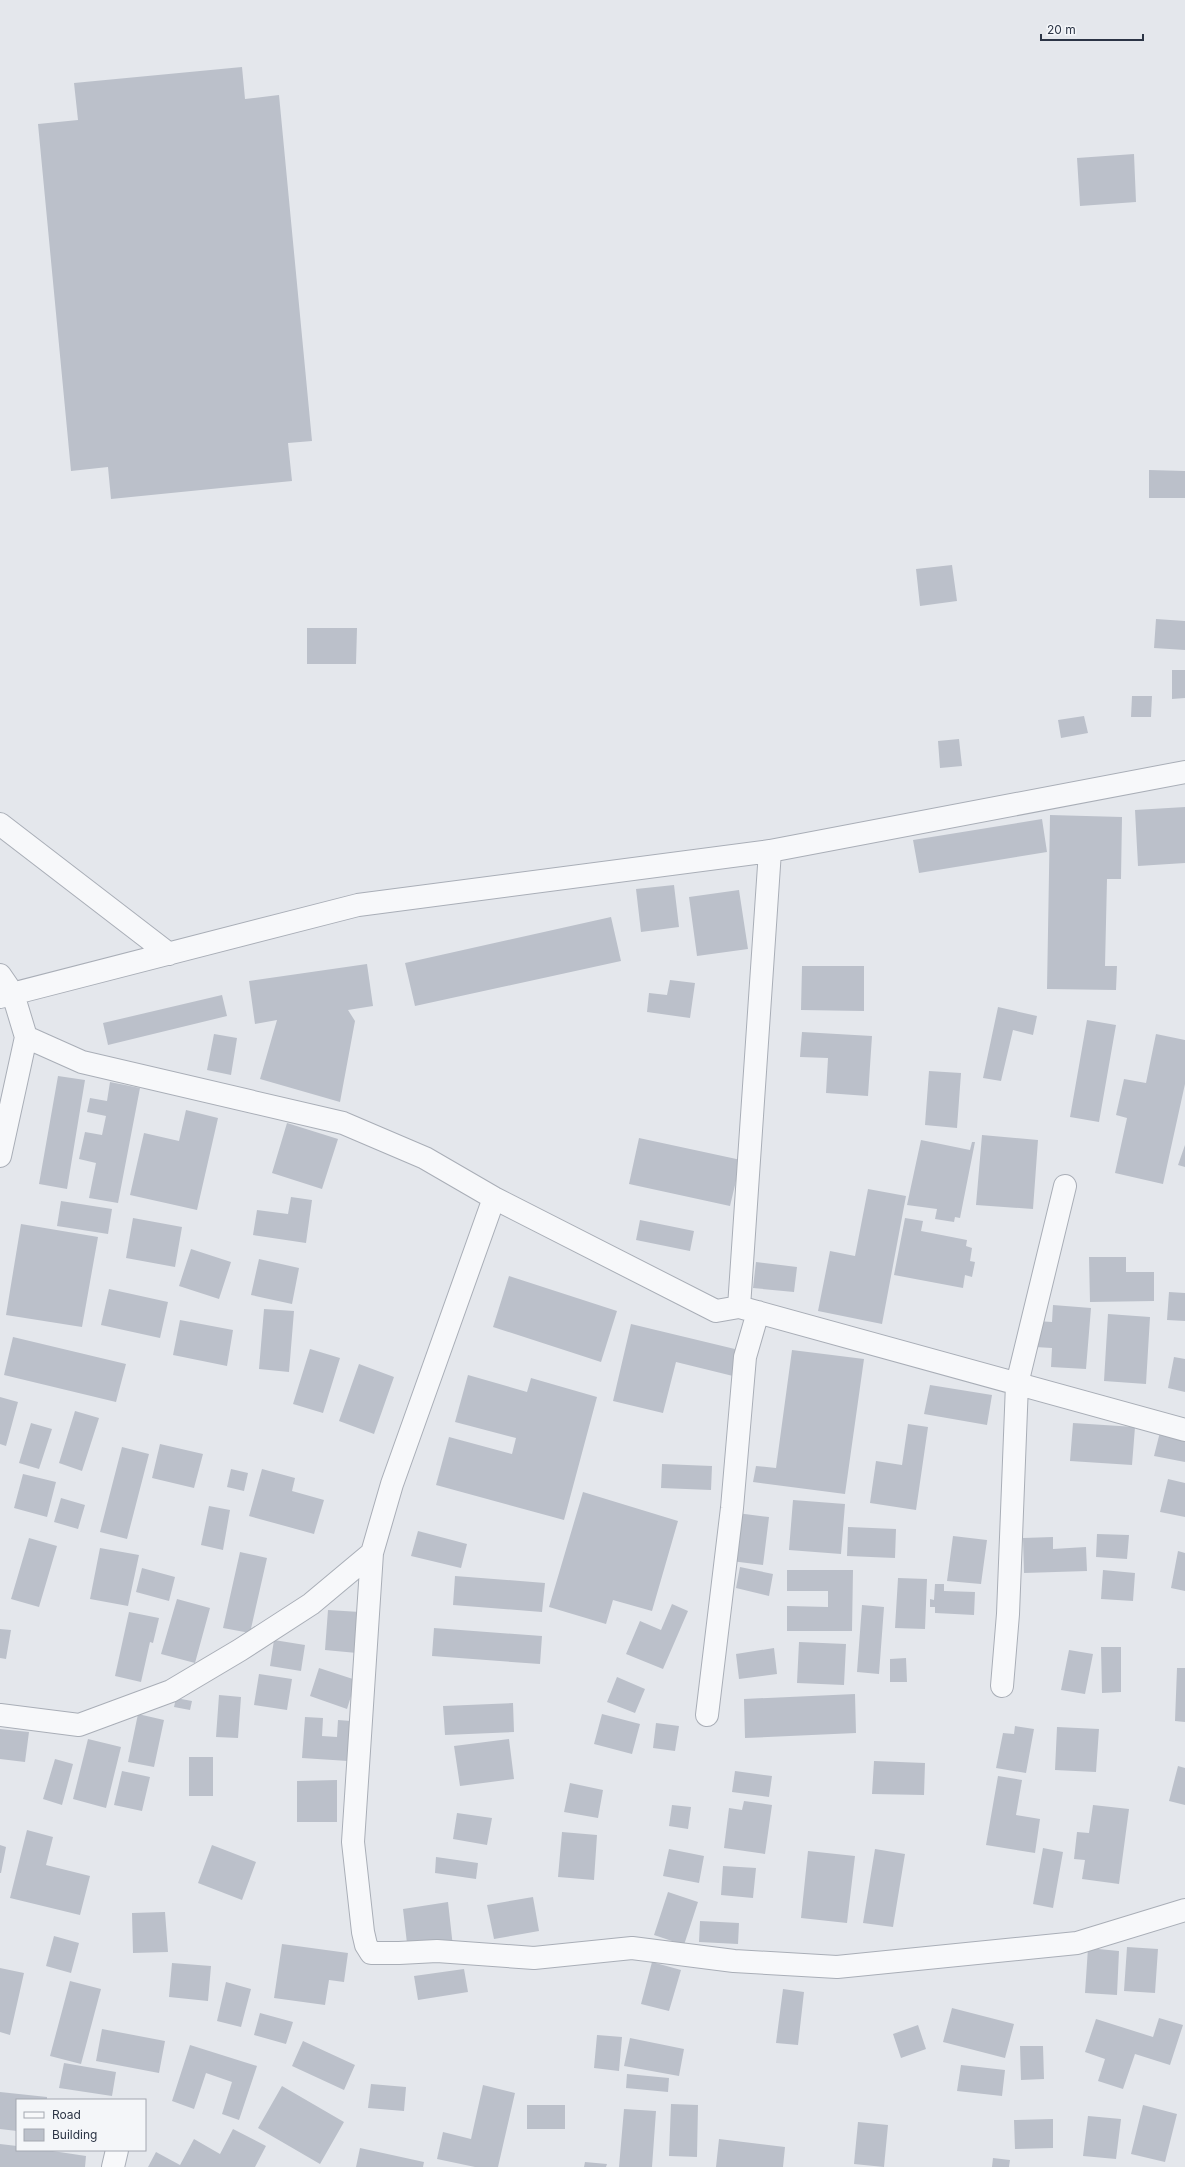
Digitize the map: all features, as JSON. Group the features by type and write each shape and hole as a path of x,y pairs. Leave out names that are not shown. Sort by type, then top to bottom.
{"street":[{"path":"6,996 358,905 770,851 1185,772"},
{"path":"0,824 169,954"},
{"path":"707,1715 732,1508 749,1309 770,851"},
{"path":"0,975 6,996 26,1037 0,1156"},
{"path":"26,1037 82,1062 343,1123 425,1158 494,1198 716,1311 749,1309 1185,1430"},
{"path":"1002,1686 1008,1614 1017,1384 1066,1186"},
{"path":"494,1198 392,1484 372,1553 353,1842 363,1932 366,1945 371,1953 437,1951 534,1958 632,1948 734,1961 837,1967 1077,1943 1185,1910"},
{"path":"0,1715 79,1726 171,1691 240,1650 311,1604 372,1553"},
{"path":"113,2167 117,2151"}],"building":[{"path":"242,67 245,99 279,95 312,441 288,443 292,481 111,499 108,467 71,471 38,124 78,120 74,83"},
{"path":"1134,154 1136,202 1080,206 1077,158"},
{"path":"1149,470 1185,471 1185,498 1149,498"},
{"path":"952,565 957,601 920,606 916,569"},
{"path":"1156,619 1185,621 1185,650 1154,648"},
{"path":"307,628 357,628 356,664 307,664"},
{"path":"1172,670 1185,670 1185,698 1172,699"},
{"path":"1132,696 1152,696 1151,717 1131,717"},
{"path":"1084,716 1088,733 1061,738 1058,720"},
{"path":"959,739 962,766 940,768 938,741"},
{"path":"1185,807 1185,863 1138,866 1135,810"},
{"path":"1050,815 1122,817 1121,879 1107,879 1105,966 1117,966 1116,990 1047,989"},
{"path":"1042,819 1047,852 919,873 913,840"},
{"path":"674,885 679,927 641,932 636,889"},
{"path":"739,890 748,949 697,956 689,897"},
{"path":"611,917 621,961 415,1006 405,963"},
{"path":"367,964 373,1006 348,1010 355,1021 340,1102 260,1079 277,1020 255,1024 249,981"},
{"path":"802,966 864,966 864,1011 801,1010"},
{"path":"670,980 695,983 690,1018 647,1012 649,993 667,995"},
{"path":"222,995 227,1016 108,1045 103,1023"},
{"path":"998,1007 1037,1016 1033,1035 1013,1030 1001,1081 983,1078"},
{"path":"1087,1020 1116,1025 1099,1122 1070,1117"},
{"path":"802,1032 872,1036 868,1096 826,1093 828,1058 800,1057"},
{"path":"214,1034 237,1038 231,1075 207,1070"},
{"path":"1156,1034 1185,1040 1185,1084 1163,1184 1115,1173 1127,1118 1116,1115 1124,1079 1146,1083"},
{"path":"929,1071 961,1073 957,1128 925,1125"},
{"path":"58,1076 85,1080 67,1189 39,1184"},
{"path":"110,1082 140,1088 118,1203 89,1198 96,1163 79,1159 85,1132 102,1135 106,1116 87,1112 90,1098 107,1101"},
{"path":"186,1110 218,1118 197,1210 130,1195 144,1133 179,1141"},
{"path":"287,1123 338,1139 322,1189 272,1173"},
{"path":"982,1135 1038,1140 1033,1209 976,1205"},
{"path":"639,1138 741,1160 730,1206 629,1184"},
{"path":"921,1140 970,1150 972,1142 975,1142 960,1218 955,1217 954,1222 935,1219 937,1209 907,1205"},
{"path":"1185,1145 1185,1167 1178,1165"},
{"path":"868,1189 906,1196 882,1324 818,1311 830,1251 855,1256"},
{"path":"291,1197 312,1200 306,1243 253,1235 257,1210 288,1214"},
{"path":"61,1201 112,1209 108,1234 57,1226"},
{"path":"133,1218 182,1227 175,1267 126,1258"},
{"path":"905,1218 923,1221 921,1231 967,1240 966,1246 972,1248 970,1261 975,1262 972,1277 965,1275 963,1288 894,1275"},
{"path":"640,1220 694,1231 690,1251 636,1240"},
{"path":"21,1224 98,1237 82,1327 6,1315"},
{"path":"191,1249 231,1262 219,1299 179,1286"},
{"path":"1089,1257 1126,1257 1126,1272 1154,1272 1154,1301 1090,1302"},
{"path":"259,1259 299,1268 292,1304 251,1295"},
{"path":"756,1262 797,1267 794,1292 753,1288"},
{"path":"509,1276 617,1311 601,1362 493,1327"},
{"path":"109,1289 168,1302 160,1338 101,1325"},
{"path":"1169,1292 1185,1293 1185,1321 1167,1320"},
{"path":"1053,1305 1091,1308 1086,1369 1051,1367 1052,1348 1035,1347 1037,1321 1052,1322"},
{"path":"264,1309 294,1311 289,1372 259,1369"},
{"path":"1108,1314 1150,1317 1146,1384 1104,1381"},
{"path":"180,1320 233,1330 227,1366 173,1355"},
{"path":"631,1324 739,1350 733,1376 676,1362 663,1413 613,1401"},
{"path":"13,1337 126,1364 116,1402 4,1375"},
{"path":"310,1349 340,1358 323,1413 293,1404"},
{"path":"792,1350 864,1359 845,1494 753,1482 756,1466 776,1468"},
{"path":"1174,1357 1185,1359 1185,1392 1168,1388"},
{"path":"359,1364 394,1377 374,1434 339,1421"},
{"path":"468,1375 527,1392 531,1378 597,1397 564,1520 436,1485 449,1437 512,1454 516,1438 455,1422"},
{"path":"930,1385 992,1395 987,1425 924,1414"},
{"path":"0,1397 18,1402 6,1446 0,1444"},
{"path":"75,1411 99,1418 82,1471 59,1463"},
{"path":"31,1423 52,1429 39,1469 19,1463"},
{"path":"1073,1423 1135,1427 1132,1465 1070,1461"},
{"path":"908,1424 928,1427 916,1510 870,1503 876,1461 902,1465"},
{"path":"1160,1432 1185,1437 1185,1462 1154,1456"},
{"path":"160,1444 203,1454 194,1488 152,1478"},
{"path":"122,1447 149,1454 127,1539 100,1532"},
{"path":"662,1464 712,1466 711,1490 661,1488"},
{"path":"231,1469 248,1473 244,1491 227,1487"},
{"path":"262,1469 295,1478 292,1491 324,1500 314,1534 249,1516"},
{"path":"23,1474 56,1482 47,1517 14,1508"},
{"path":"1168,1479 1185,1483 1185,1517 1160,1512"},
{"path":"583,1492 678,1521 652,1611 613,1600 606,1624 549,1607"},
{"path":"61,1498 85,1505 78,1529 54,1522"},
{"path":"793,1500 845,1504 841,1554 789,1550"},
{"path":"209,1506 230,1510 223,1550 201,1545"},
{"path":"737,1513 769,1517 763,1565 731,1561"},
{"path":"848,1527 896,1529 895,1558 847,1556"},
{"path":"418,1531 467,1544 461,1568 411,1556"},
{"path":"1097,1534 1129,1535 1127,1559 1096,1557"},
{"path":"953,1536 987,1540 981,1584 947,1581"},
{"path":"1053,1537 1053,1549 1086,1547 1087,1571 1024,1573 1023,1538"},
{"path":"29,1538 57,1546 39,1607 11,1599"},
{"path":"100,1548 139,1555 128,1606 90,1599"},
{"path":"1178,1551 1185,1553 1185,1591 1171,1588"},
{"path":"240,1552 267,1558 250,1633 223,1628"},
{"path":"740,1567 773,1574 769,1596 736,1588"},
{"path":"142,1568 175,1577 169,1601 136,1592"},
{"path":"787,1570 853,1570 852,1631 787,1631 787,1606 828,1607 828,1591 787,1591"},
{"path":"1103,1570 1135,1573 1133,1601 1101,1599"},
{"path":"455,1576 545,1583 542,1612 453,1605"},
{"path":"898,1578 927,1579 925,1629 895,1628"},
{"path":"935,1584 944,1584 944,1591 975,1592 974,1615 935,1613 935,1607 930,1607 930,1599 934,1600"},
{"path":"177,1599 210,1608 195,1663 161,1654"},
{"path":"672,1604 688,1611 663,1669 626,1654 640,1621 661,1630"},
{"path":"862,1605 884,1607 879,1674 857,1672"},
{"path":"328,1610 360,1612 357,1653 325,1650"},
{"path":"129,1612 159,1618 153,1643 150,1642 141,1682 115,1676"},
{"path":"434,1628 542,1636 540,1664 432,1656"},
{"path":"0,1629 11,1630 6,1659 0,1658"},
{"path":"274,1640 305,1645 301,1671 270,1666"},
{"path":"799,1642 846,1644 844,1685 797,1683"},
{"path":"1101,1647 1121,1647 1121,1692 1102,1693"},
{"path":"774,1648 777,1674 739,1679 736,1654"},
{"path":"1069,1650 1093,1654 1085,1694 1061,1690"},
{"path":"906,1658 907,1682 890,1682 890,1659"},
{"path":"319,1668 356,1680 347,1709 310,1696"},
{"path":"1177,1668 1185,1668 1185,1722 1175,1721"},
{"path":"259,1674 292,1679 287,1710 254,1705"},
{"path":"617,1677 645,1689 635,1713 607,1702"},
{"path":"855,1694 856,1733 745,1738 744,1699"},
{"path":"219,1695 241,1697 238,1738 216,1737"},
{"path":"176,1698 192,1701 190,1710 174,1707"},
{"path":"513,1703 514,1732 445,1735 443,1706"},
{"path":"138,1714 164,1720 154,1767 128,1762"},
{"path":"602,1714 640,1724 632,1754 594,1744"},
{"path":"305,1717 323,1718 322,1736 337,1737 338,1720 351,1721 348,1761 302,1758"},
{"path":"656,1723 679,1726 675,1751 653,1748"},
{"path":"1015,1726 1034,1729 1026,1773 996,1768 1003,1733 1014,1734"},
{"path":"1057,1727 1099,1729 1096,1772 1055,1770"},
{"path":"0,1729 29,1732 25,1762 0,1759"},
{"path":"88,1739 121,1747 106,1808 73,1799"},
{"path":"509,1739 514,1779 460,1786 454,1746"},
{"path":"189,1757 213,1757 213,1796 189,1796"},
{"path":"55,1759 73,1764 62,1805 43,1799"},
{"path":"874,1761 925,1763 924,1795 872,1794"},
{"path":"1178,1766 1185,1768 1185,1805 1169,1801"},
{"path":"122,1771 150,1777 142,1811 114,1805"},
{"path":"735,1771 772,1776 769,1797 732,1792"},
{"path":"998,1776 1022,1780 1016,1815 1040,1819 1035,1853 986,1845"},
{"path":"337,1780 337,1822 297,1822 297,1781"},
{"path":"570,1783 603,1790 598,1818 564,1812"},
{"path":"744,1801 772,1805 765,1854 724,1848 729,1808 742,1810"},
{"path":"672,1805 691,1807 688,1829 669,1826"},
{"path":"1093,1805 1129,1809 1119,1884 1082,1879 1085,1860 1074,1859 1077,1832 1089,1833"},
{"path":"457,1813 492,1818 487,1845 453,1839"},
{"path":"27,1830 53,1837 46,1865 90,1876 80,1915 10,1898"},
{"path":"562,1832 597,1835 594,1880 558,1877"},
{"path":"0,1845 6,1847 1,1873 0,1873"},
{"path":"212,1845 256,1862 242,1900 198,1883"},
{"path":"1043,1848 1063,1852 1053,1908 1033,1904"},
{"path":"669,1849 704,1856 699,1883 663,1876"},
{"path":"875,1849 905,1854 893,1927 863,1923"},
{"path":"808,1851 855,1856 847,1923 801,1918"},
{"path":"436,1857 478,1863 476,1879 435,1873"},
{"path":"723,1866 756,1868 753,1898 721,1895"},
{"path":"668,1892 698,1902 684,1945 654,1935"},
{"path":"533,1897 539,1931 494,1939 487,1905"},
{"path":"448,1902 453,1947 408,1952 403,1909"},
{"path":"165,1912 168,1952 133,1953 132,1913"},
{"path":"700,1921 739,1923 738,1944 699,1942"},
{"path":"54,1936 79,1943 71,1973 46,1966"},
{"path":"282,1944 348,1953 344,1982 329,1980 325,2005 274,1998"},
{"path":"1127,1947 1158,1949 1155,1993 1124,1991"},
{"path":"1088,1948 1119,1951 1117,1995 1085,1993"},
{"path":"652,1962 681,1970 669,2011 641,2004"},
{"path":"172,1963 211,1966 208,2001 169,1997"},
{"path":"0,1968 24,1973 10,2035 0,2032"},
{"path":"464,1969 468,1992 418,2000 414,1976"},
{"path":"70,1981 101,1989 81,2064 50,2056"},
{"path":"226,1982 251,1989 241,2027 217,2021"},
{"path":"783,1989 804,1992 798,2045 776,2043"},
{"path":"952,2008 1014,2024 1005,2058 943,2042"},
{"path":"260,2013 293,2022 286,2044 254,2035"},
{"path":"1159,2018 1183,2025 1170,2065 1135,2054 1123,2089 1098,2081 1105,2059 1085,2052 1096,2019 1153,2037"},
{"path":"918,2025 926,2049 901,2058 893,2034"},
{"path":"102,2029 165,2041 159,2073 96,2061"},
{"path":"597,2035 622,2037 619,2071 594,2068"},
{"path":"630,2038 684,2049 679,2076 624,2066"},
{"path":"303,2041 355,2065 344,2090 292,2066"},
{"path":"190,2045 257,2066 239,2120 222,2114 232,2082 206,2073 194,2109 172,2101"},
{"path":"1020,2046 1043,2046 1044,2079 1021,2080"},
{"path":"64,2063 116,2072 112,2096 59,2088"},
{"path":"961,2065 1005,2070 1002,2096 957,2091"},
{"path":"627,2074 669,2078 668,2092 626,2088"},
{"path":"371,2084 406,2087 404,2111 368,2108"},
{"path":"483,2085 515,2093 498,2167 475,2167 437,2159 443,2132 471,2139"},
{"path":"282,2086 344,2122 320,2164 258,2128"},
{"path":"0,2092 47,2097 47,2099 16,2099 16,2131 0,2129"},
{"path":"671,2104 698,2105 697,2157 669,2156"},
{"path":"527,2105 565,2105 565,2129 527,2129"},
{"path":"1143,2105 1177,2114 1165,2162 1131,2154"},
{"path":"624,2109 656,2111 652,2167 619,2167"},
{"path":"1088,2116 1121,2119 1116,2159 1083,2156"},
{"path":"1053,2119 1053,2148 1015,2149 1014,2120"},
{"path":"858,2122 888,2125 884,2167 854,2164"},
{"path":"233,2129 266,2146 255,2167 148,2167 156,2152 180,2165 194,2139 220,2154"},
{"path":"719,2139 785,2147 783,2167 716,2167"},
{"path":"0,2144 16,2146 16,2151 53,2151 86,2156 85,2167 0,2167"},
{"path":"360,2148 424,2162 423,2167 356,2167"},
{"path":"993,2158 1010,2160 1009,2167 992,2167"},
{"path":"585,2162 607,2164 606,2167 584,2167"}]}
